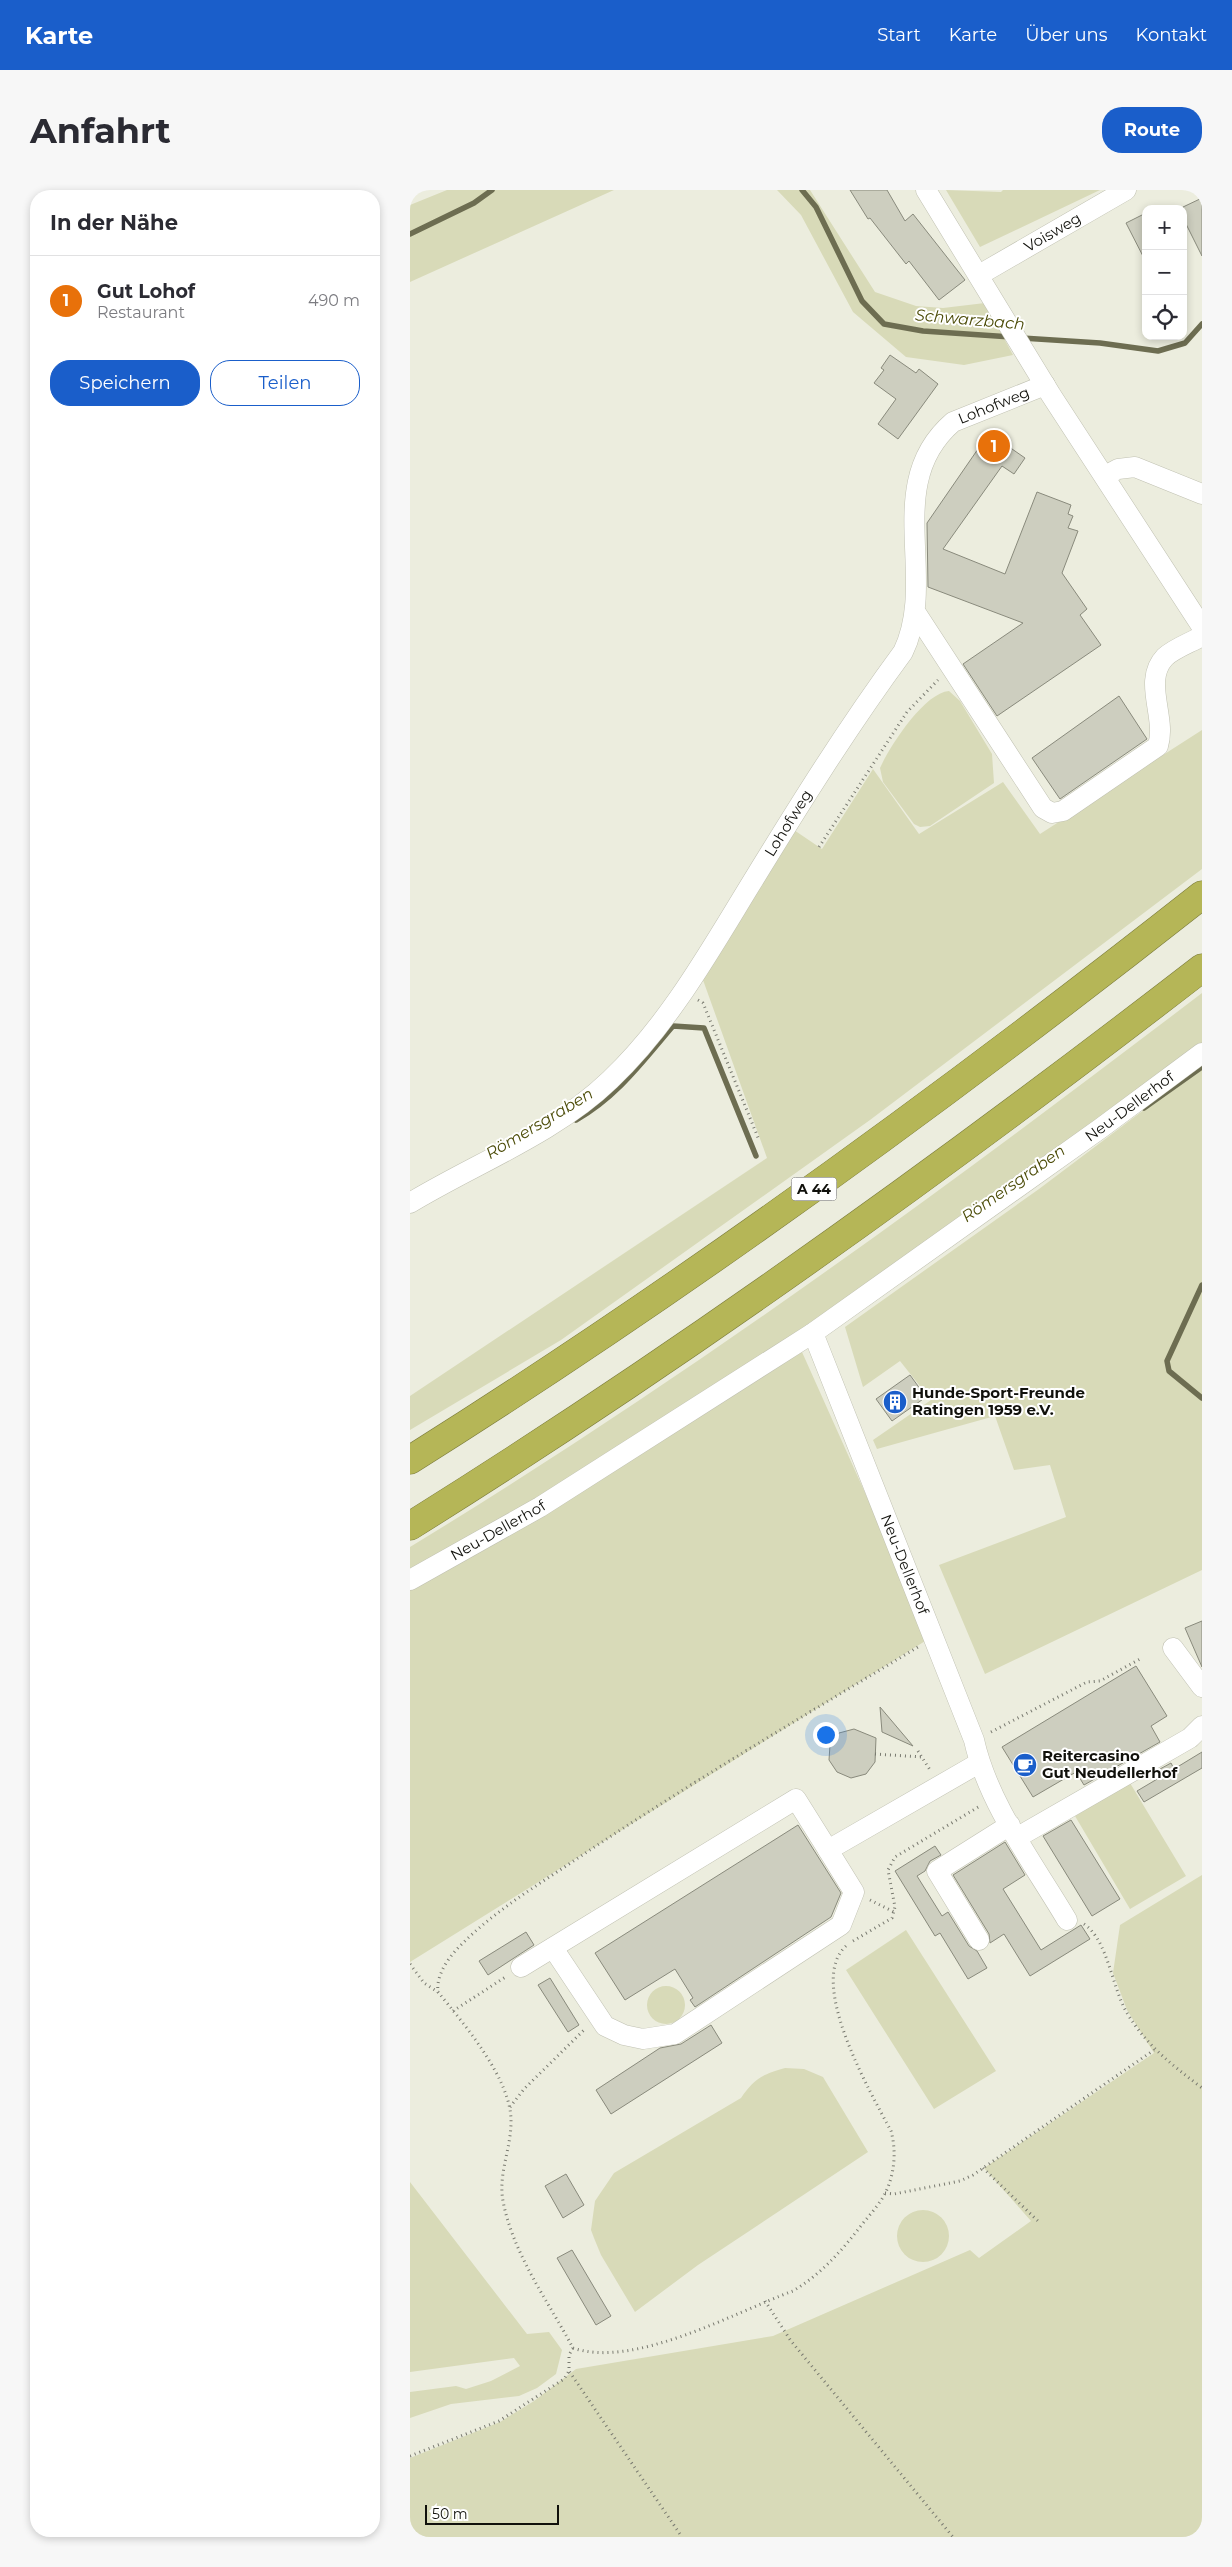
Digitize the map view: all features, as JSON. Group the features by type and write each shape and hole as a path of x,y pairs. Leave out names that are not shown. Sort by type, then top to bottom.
{"highway":[{"name":"A 44","path":"410,1460 542,1376 754,1232 893,1131 1202,895"},
{"path":"410,1526 656,1368 851,1231 1202,968"}],"street":[{"path":"926,190 1045,385 1106,476 1202,627"},
{"name":"Voisweg","path":"979,275 1126,190"},
{"name":"Lohofweg","path":"410,1203 546,1127 591,1096 628,1062 685,992 834,748 903,652 911,634 916,613 914,507 926,456 942,431 953,422 1045,385"},
{"path":"1106,476 1118,469 1135,467 1202,494"},
{"path":"916,613 1043,808 1052,812 1064,811 1158,746 1162,729 1155,678 1164,659 1202,636"},
{"name":"Neu-Dellerhof","path":"410,1580 540,1507 813,1333 1101,1128 1202,1053"},
{"name":"Neu-Dellerhof","path":"813,1333 974,1740 979,1764 994,1797 1067,1920"},
{"path":"1173,1648 1202,1687"},
{"path":"979,1940 937,1871 1190,1738 1202,1726"},
{"path":"828,1850 979,1764"},
{"path":"521,1967 796,1799 854,1892 841,1924 675,2034 643,2039 624,2035 605,2026 553,1948"}],"path":[{"path":"819,847 907,712 937,681 953,670"},
{"path":"685,992 704,1003 759,1140"},
{"path":"974,1740 1087,1682 1100,1681 1140,1659"},
{"path":"918,1751 938,1786"},
{"path":"876,1754 922,1757"},
{"path":"854,1892 894,1912"},
{"path":"1067,1920 1078,1920 1098,1939 1126,2012 1154,2050 1202,2088"},
{"path":"410,1964 424,1983 438,1992"},
{"path":"453,2012 521,1967"},
{"path":"510,2107 524,2089 600,2018"},
{"path":"885,2192 894,2194 960,2181 983,2168 1154,2050"},
{"path":"983,2168 1040,2223"},
{"path":"765,2302 791,2341 953,2537"},
{"path":"410,2456 499,2421 549,2389 564,2379 569,2371 569,2355 573,2348"},
{"path":"569,2371 682,2537"}],"green space":[{"path":"447,190 614,190 410,282 410,205"},
{"path":"777,190 810,190 875,292 916,306 943,308 985,303 1013,355 964,365 906,357 853,312 801,215"},
{"path":"946,190 1001,192 1003,190 1100,190 980,247"},
{"path":"949,691 960,701 992,754 994,783 930,826 920,827 914,824 883,782 880,768 891,747 919,710 939,694"},
{"path":"1202,730 1202,869 870,1120 561,1340 410,1430 410,1396 767,1158 703,980 791,828 822,849 873,769 919,834 1003,782 1040,834"},
{"path":"1202,993 1202,1043 1098,1122 811,1327 538,1497 410,1572 410,1547 513,1483 714,1350 1009,1139"},
{"path":"1202,1066 1202,1570 985,1674 939,1565 1066,1517 1050,1465 1014,1470 995,1416 877,1449 873,1440 931,1400 900,1361 863,1387 845,1327 1039,1189"},
{"path":"802,1352 930,1638 410,1962 410,1586 540,1512"},
{"path":"1130,1783 1186,1876 1130,1909 1075,1816"},
{"path":"1202,1875 1202,2537 410,2537 410,2458 500,2422 534,2401 576,2369 773,2336 970,2250 979,2258 1031,2221 984,2168 1154,2053 1127,2010 1113,1973 1120,1925"},
{"path":"906,1930 996,2071 934,2109 846,1970"},
{"path":"666,1986 673,1987 679,1992 684,1998 684,2012 679,2018 673,2023 666,2024 659,2023 653,2018 648,2012 647,2005 648,1998 653,1992 659,1987"},
{"path":"785,2068 804,2069 823,2077 868,2152 698,2265 635,2312 601,2255 591,2230 595,2201 614,2173 741,2098 750,2086 760,2078"},
{"path":"410,2182 527,2334 549,2332 562,2350 556,2374 537,2388 519,2396 451,2404 410,2418 410,2392 456,2386 466,2389 491,2381 520,2366 514,2358 410,2372"},
{"path":"923,2210 933,2212 941,2218 947,2226 949,2236 947,2246 941,2254 933,2260 923,2262 913,2260 905,2254 899,2246 897,2236 899,2226 905,2218 913,2212"}],"building":[{"path":"850,190 887,190 905,221 913,214 965,280 939,300 909,261 906,264 870,218 868,219"},
{"path":"1202,198 1202,256 1187,226 1187,205"},
{"path":"1142,215 1142,254 1126,223"},
{"path":"890,355 916,373 919,369 938,384 898,439 878,424 896,399 874,383 884,370 881,368"},
{"path":"989,433 1025,458 1014,474 1002,466 943,549 1005,574 1037,492 1071,505 1068,514 1073,516 1068,528 1078,531 1062,573 1087,609 1080,615 1101,645 997,716 963,664 1023,623 928,587 927,523"},
{"path":"1119,696 1147,739 1060,799 1032,758"},
{"name":"Hunde-Sport-Freunde Ratingen 1959 e.V.","path":"910,1375 926,1397 892,1421 876,1399"},
{"path":"1202,1621 1202,1667 1185,1628"},
{"path":"1136,1666 1167,1716 1151,1726 1160,1742 1084,1785 1076,1772 1033,1797 1002,1747"},
{"path":"880,1707 913,1746 882,1732"},
{"path":"854,1729 876,1738 875,1762 866,1774 851,1778 837,1772 829,1760 830,1745 839,1733"},
{"path":"1202,1752 1202,1768 1144,1802 1137,1791 1164,1775 1160,1769 1171,1763 1174,1769"},
{"path":"1071,1820 1120,1899 1092,1916 1043,1836"},
{"path":"798,1825 841,1893 831,1917 695,2007 690,2000 693,1998 675,1969 625,2000 595,1953"},
{"path":"1005,1842 1025,1875 1003,1889 1041,1950 1081,1925 1090,1939 1030,1976 1004,1934 990,1943 989,1934 953,1875"},
{"path":"935,1846 941,1855 930,1861 925,1871 917,1876 942,1916 948,1912 969,1946 977,1951 987,1968 968,1979 940,1933 935,1936 895,1871"},
{"path":"526,1932 534,1945 488,1975 479,1961"},
{"path":"550,1978 579,2025 568,2032 538,1985"},
{"path":"711,2025 722,2043 611,2114 596,2090 660,2048 681,2044"},
{"path":"566,2174 584,2205 563,2218 545,2186"},
{"path":"572,2250 611,2316 596,2325 557,2258"}],"waterway":[{"name":"Schwarzbach","path":"410,234 474,203 492,190"},
{"name":"Schwarzbach","path":"802,190 816,207 862,301 884,324 923,331 1011,337"},
{"name":"Schwarzbach","path":"1022,338 1100,343 1158,351 1185,343 1202,324"},
{"name":"Römersgraben","path":"576,1120 604,1101 629,1078 673,1026 704,1028 756,1156"},
{"name":"Römersgraben","path":"1144,1108 1202,1067"},
{"name":"Römersgraben","path":"1202,1285 1167,1361 1169,1371 1202,1398"}],"place":[{"name":"Gut Lohof","path":"994,446"},
{"name":"Hunde-Sport-Freunde Ratingen 1959 e.V.","path":"895,1402"},
{"name":"Reitercasino Gut Neudellerhof","path":"1025,1765"}]}
